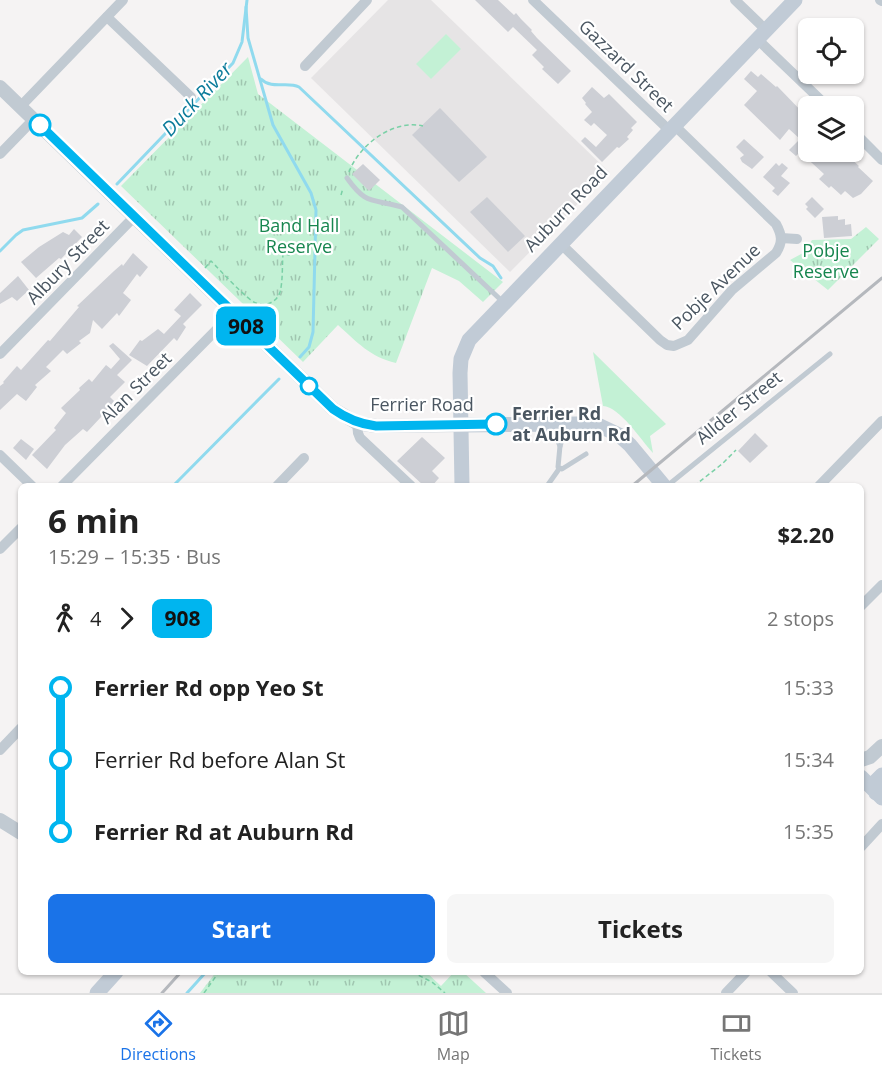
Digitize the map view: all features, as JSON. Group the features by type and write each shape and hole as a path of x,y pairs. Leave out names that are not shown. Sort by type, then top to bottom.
{"main road":[{"name":"Auburn Road","path":"462,483 460,373 464,349 477,330 795,0"},
{"name":"Ferrier Road","path":"462,425 600,426 619,435 663,483"},
{"path":"864,770 879,784"},
{"path":"864,778 879,784"},
{"path":"97,993 113,975"}],"street":[{"path":"20,107 123,0"},
{"path":"305,66 367,0"},
{"name":"Gazzard Street","path":"533,0 672,128"},
{"path":"735,0 762,34 818,96"},
{"path":"107,17 190,97"},
{"name":"Ferrier Road","path":"0,87 333,409 357,423 376,426 462,425"},
{"path":"0,154 33,120"},
{"name":"Pobje Avenue","path":"561,244 660,340 667,345 674,346 688,340 732,290 776,253 782,238 776,224 672,128"},
{"path":"864,142 882,160"},
{"name":"Albury Street","path":"0,354 134,217"},
{"name":"Pobje Avenue","path":"782,238 796,239"},
{"name":"Alan Street","path":"65,483 233,313"},
{"path":"822,483 882,421"},
{"path":"357,423 360,438 408,483"},
{"path":"0,455 29,483"},
{"path":"280,483 304,458"},
{"path":"0,549 18,531"},
{"path":"864,603 882,585"},
{"path":"0,750 18,731"},
{"path":"864,759 870,757 882,746"},
{"path":"879,784 878,766 882,753"},
{"path":"0,820 18,831"},
{"path":"864,844 882,824"},
{"path":"487,975 507,993"},
{"path":"726,993 743,975"},
{"path":"774,975 793,993"}],"lane":[{"path":"347,178 362,196 370,201 380,201 402,207 503,302"},
{"name":"Allder Street","path":"670,483 830,354"},
{"path":"551,424 560,446"},
{"path":"549,483 559,469 560,446 567,424"},
{"path":"559,469 586,454"}],"path":[{"path":"357,156 384,132 412,123 423,126"},
{"path":"204,268 211,261 254,302 265,304 275,300 278,296 281,290 283,254 290,255"},
{"path":"698,483 736,450"},
{"path":"204,993 217,975"},
{"path":"418,975 432,982 444,993"}],"shaded area":[{"path":"388,0 431,0 609,172 510,272 311,78"}],"green space":[{"path":"446,34 461,49 431,79 416,64"},
{"name":"Band Hall Reserve","path":"248,57 258,94 503,282 483,302 459,281 432,268 396,363 371,353 338,325 303,362 121,186"},
{"name":"Pobje Reserve","path":"866,227 879,239 828,290 790,260 803,253 812,240 851,239"},
{"path":"593,352 666,424 650,436 653,453 623,418 610,408 603,406"},
{"path":"214,975 429,975 441,986 451,975 466,975 486,993 200,993"}],"building":[{"path":"475,0 498,0 514,15 516,13 537,38 571,71 558,84 542,69 544,67 532,55 537,50 513,27 508,32"},
{"path":"751,71 758,77 761,74 777,86 798,108 798,137 789,129 780,140 744,105 757,91 744,79"},
{"path":"592,87 604,98 609,94 637,122 631,128 633,130 627,137 629,139 602,162 581,141 585,137 596,147 607,135 594,123 591,126 584,120 592,112 582,98"},
{"path":"440,108 487,157 459,182 412,135"},
{"path":"744,139 764,157 752,169 742,162 740,158 744,155 736,147"},
{"path":"798,141 796,156 789,150"},
{"path":"811,162 855,162 873,181 861,194 853,198 845,191 841,195 831,186 829,188 819,179 824,174"},
{"path":"776,163 779,166 782,163 788,168 781,176 790,183 778,196 772,191 775,188 763,177"},
{"path":"363,164 380,180 369,191 352,174"},
{"path":"487,197 525,236 508,252 470,212"},
{"path":"812,197 824,209 815,218 806,209 808,207 805,204"},
{"path":"838,216 838,220 845,219 845,225 851,224 852,236 824,238 822,217"},
{"path":"74,229 82,237 61,259 59,258 36,278 21,262 63,232 69,235"},
{"path":"133,253 148,267 140,277 137,274 123,293 131,300 119,316 117,313 102,329 93,320 90,333 79,341 81,343 67,354 63,350 46,367 51,371 35,385 37,387 26,401 17,394 0,410 0,386 3,382 17,366 21,370 48,340 50,341 79,307 77,306 122,264 123,266"},
{"path":"18,276 29,290 17,301 12,297 0,304 0,293"},
{"path":"190,293 202,305 183,324 186,327 177,341 174,338 147,366 129,355 140,340 142,341 158,329 164,334 181,316 174,310"},
{"path":"113,343 132,360 117,375 125,382 110,397 114,401 101,417 87,432 83,429 65,445 47,469 32,455 56,430 54,428 66,413 61,408 80,390 79,388 89,379 92,382 106,365 111,369 120,359 109,346"},
{"path":"755,433 768,446 750,463 738,451"},
{"path":"422,437 445,458 432,471 439,478 435,483 421,483 397,461"},
{"path":"21,439 34,449 26,460 13,448"}],"waterway":[{"name":"Duck River","path":"117,184 233,63 242,42 247,0"},
{"path":"246,7 248,38 273,125 311,193 316,210 313,332 309,347 300,357"},
{"path":"261,79 270,84 299,87 480,258 493,266 501,278"},
{"name":"Duck River","path":"0,251 23,230 82,218 98,204"},
{"path":"176,483 279,379"},
{"path":"187,993 203,975"}],"railway":[{"path":"636,483 882,278"},
{"path":"162,993 178,975"}],"bus line":[{"name":"908","path":"40,125 333,409 344,417 357,423 376,426 496,424"}],"place":[{"name":"Ferrier Rd at Auburn Rd","path":"496,424"}]}
